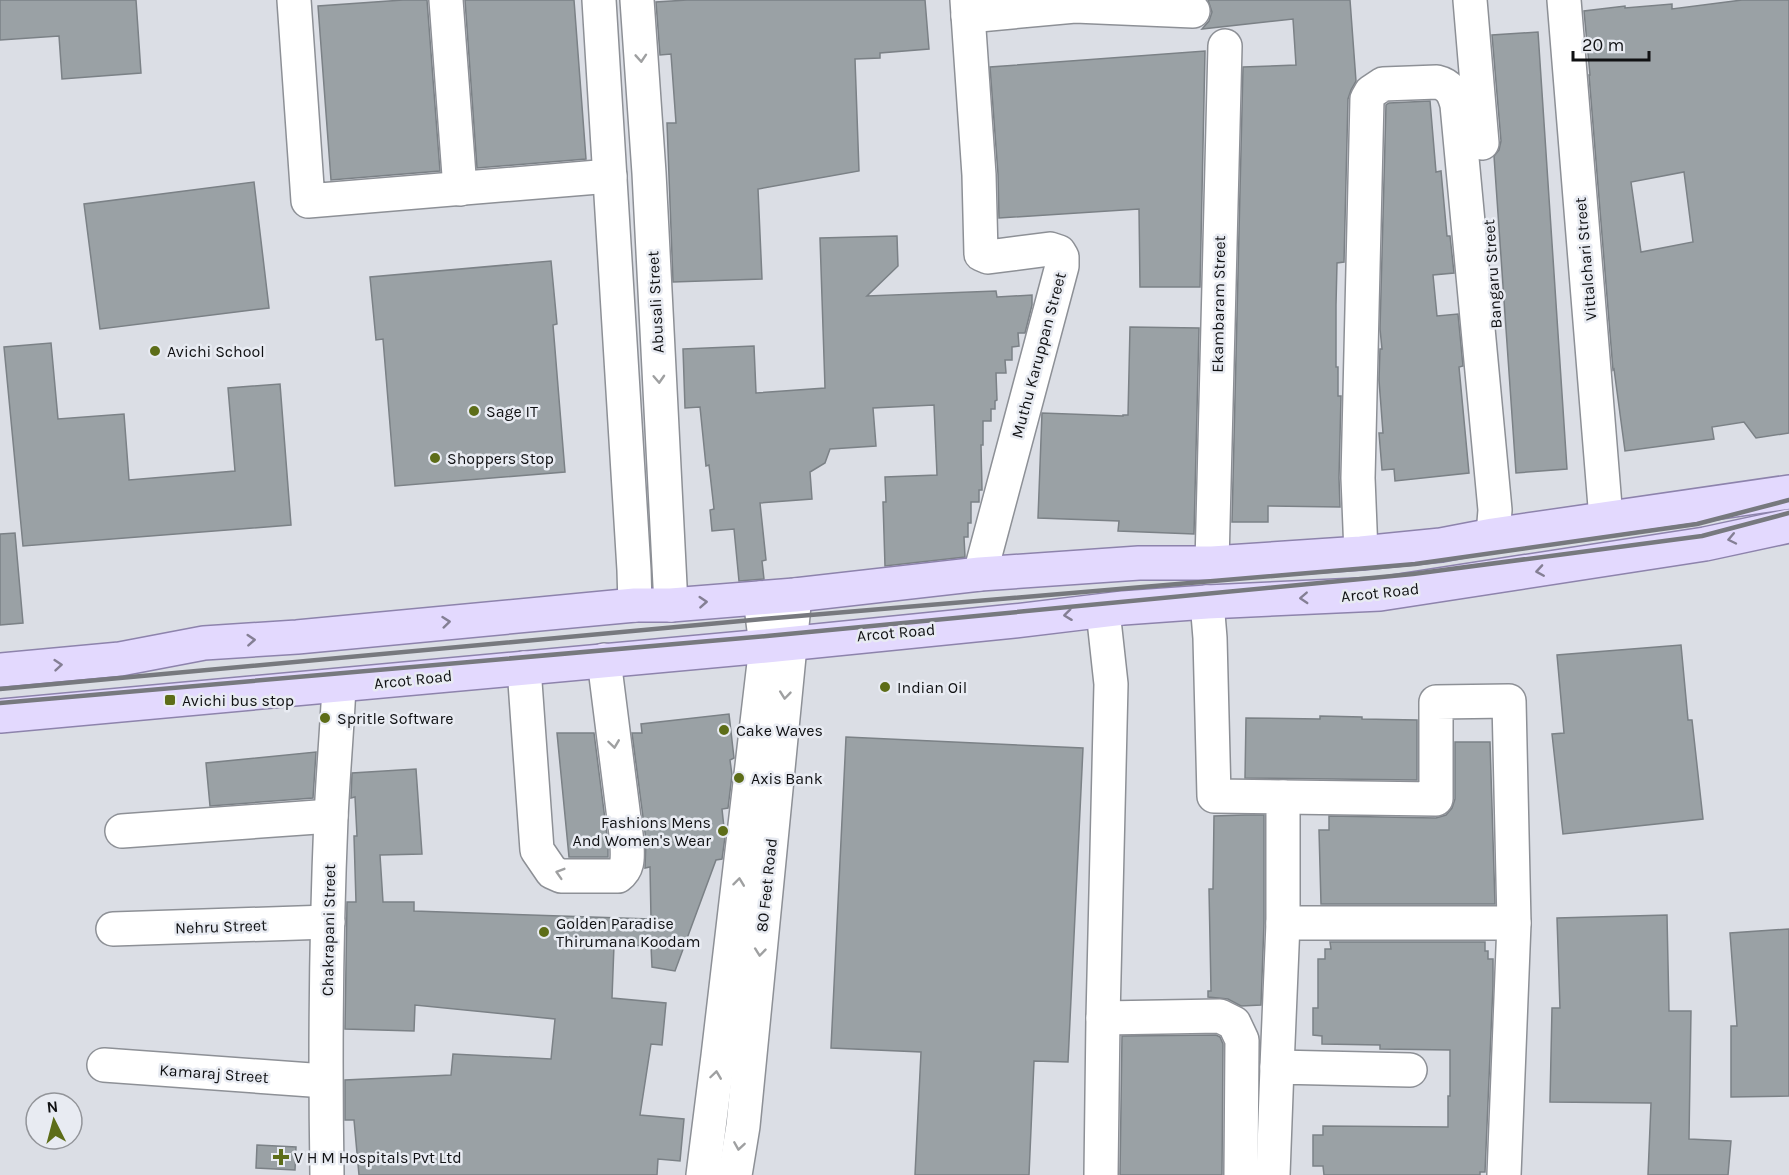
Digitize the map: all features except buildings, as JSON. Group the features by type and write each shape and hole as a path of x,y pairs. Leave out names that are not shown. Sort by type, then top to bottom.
{"main road":[{"path":"0,670 120,659 204,643 297,637 635,605 671,605 795,595 980,574 1139,563 1212,563 1441,545 1789,492"},
{"name":"Arcot Road","path":"0,716 339,686 525,679 605,673 778,644 1207,602 1380,594 1694,546 1789,526"}],"street":[{"path":"294,0 308,201 610,176"},
{"path":"446,0 460,189"},
{"path":"599,0 635,605"},
{"name":"Abusali Street","path":"637,0 649,173 671,605"},
{"name":"Vittalchari Street","path":"1564,0 1606,519"},
{"path":"967,8 1076,6 1193,11"},
{"name":"Bangaru Street","path":"1471,7 1502,535"},
{"name":"Muthu Karuppan Street","path":"967,8 979,175 981,254 988,257 1050,249 1059,252 1062,257 1062,266 980,574"},
{"name":"Ekambaram Street","path":"1212,563 1225,46"},
{"path":"1360,553 1358,478 1367,99 1371,92 1383,84 1437,82 1451,89 1457,105 1495,510 1502,535"},
{"name":"80 Feet Road","path":"703,1175 721,1032 778,644 795,595"},
{"name":"80 Feet Road","path":"735,1175 743,1119 778,644 760,598"},
{"path":"1207,602 1214,796 1436,799 1437,702 1509,701 1514,923 1504,1175"},
{"path":"1101,1175 1111,684 1103,611"},
{"path":"525,679 537,850 552,872 561,876 618,876 625,871 627,864 627,842 605,673"},
{"name":"Chakrapani Street","path":"327,1175 325,1081 328,922 331,816 339,686"},
{"path":"1273,1175 1283,923 1283,797"},
{"path":"122,831 331,816"},
{"name":"Nehru Street","path":"113,929 328,922"},
{"path":"1283,923 1514,923"},
{"path":"1103,1018 1220,1016 1233,1023 1242,1040 1241,1175"},
{"name":"Kamaraj Street","path":"104,1065 325,1081"},
{"path":"1277,1067 1410,1070"}],"railway":[{"path":"0,689 763,619 1415,564 1697,524 1789,500"},
{"path":"0,703 767,636 1413,574 1702,536 1789,513"}],"place":[{"name":"Avichi School","path":"155,351"},
{"name":"Sage IT","path":"474,411"},
{"name":"Shoppers Stop","path":"435,458"},
{"name":"Indian Oil","path":"885,687"},
{"name":"Avichi bus stop","path":"170,700"},
{"name":"Spritle Software","path":"325,718"},
{"name":"Cake Waves","path":"724,730"},
{"name":"Axis Bank","path":"739,778"},
{"name":"Fashions Mens And Women's Wear","path":"723,831"},
{"name":"Golden Paradise Thirumana Koodam","path":"544,932"},
{"name":"V H M Hospitals Pvt Ltd","path":"281,1157"}]}
